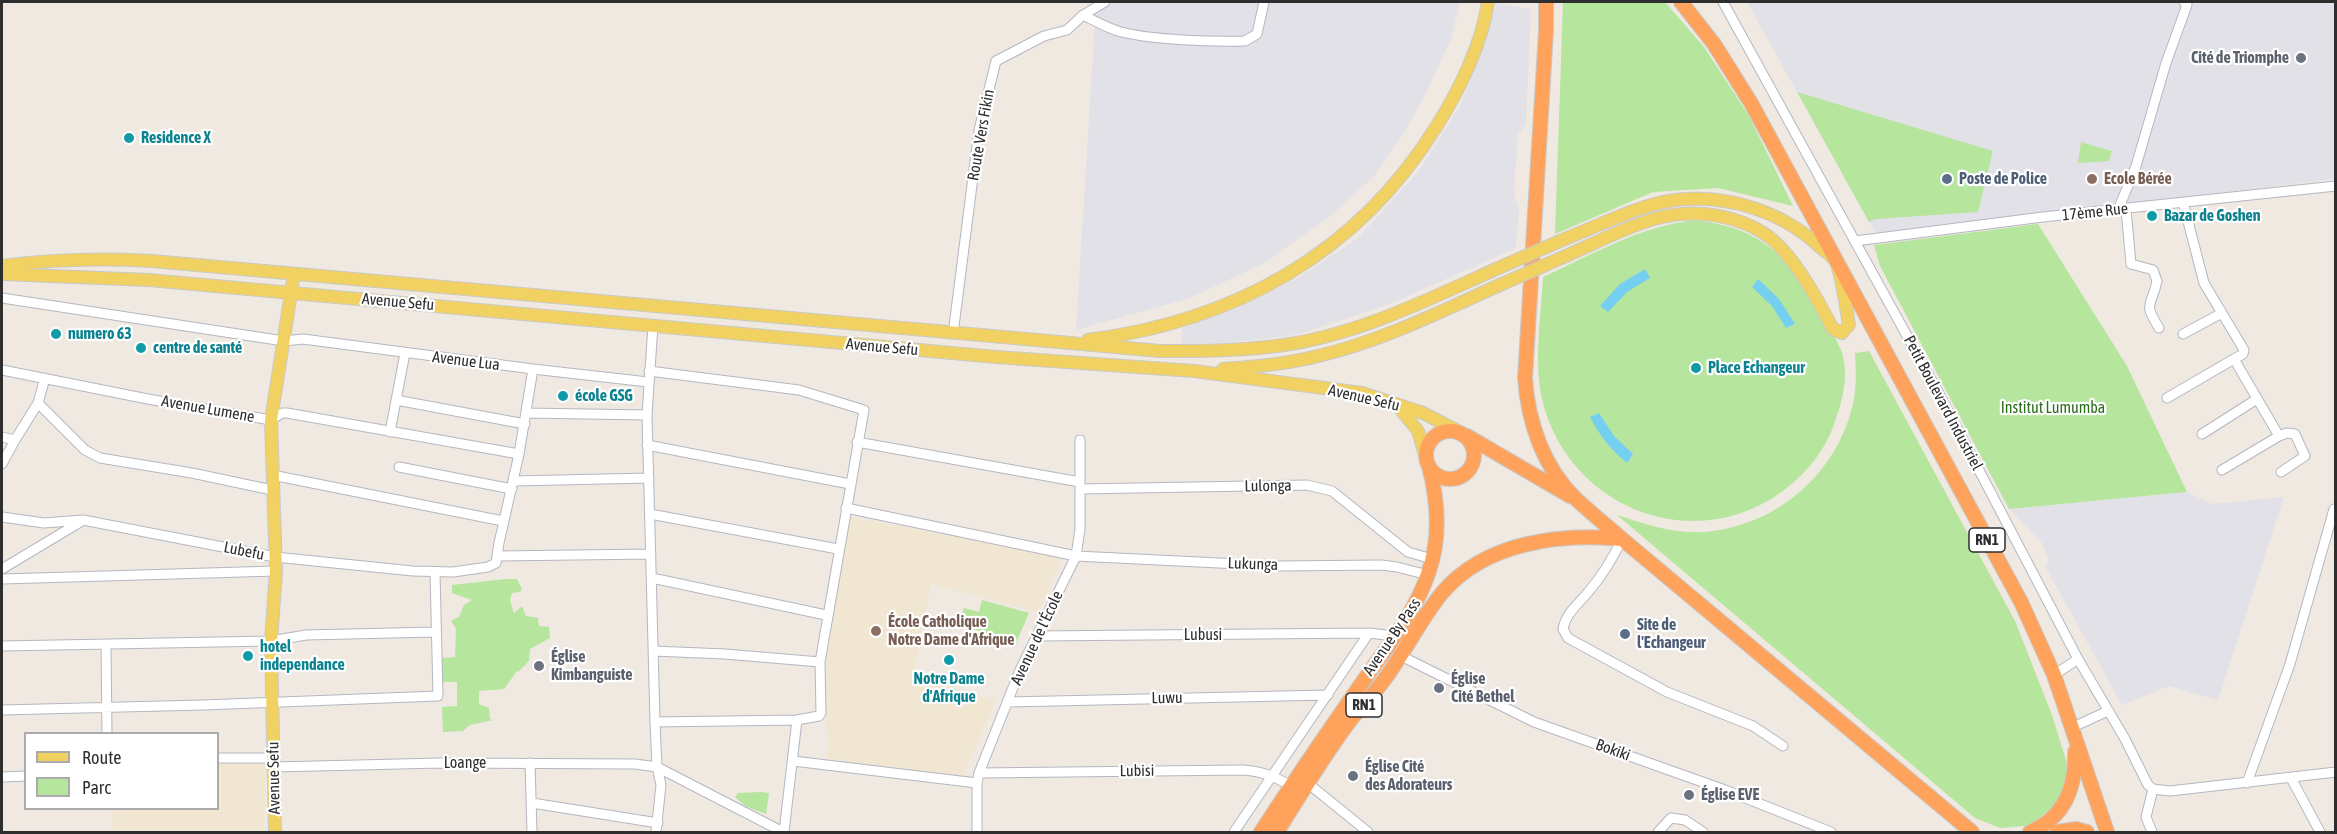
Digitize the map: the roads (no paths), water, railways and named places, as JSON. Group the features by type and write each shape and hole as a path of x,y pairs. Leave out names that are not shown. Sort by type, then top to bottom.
{"highway":[{"path":"1546,2 1525,378 1529,415 1542,449 1552,468 1575,498"},
{"path":"1681,2 1731,69 1835,261"},
{"name":"RN1","path":"1835,261 2021,603 2054,675 2107,832"},
{"path":"1464,434 1472,444 1474,451 1474,460 1465,474 1449,479 1434,472 1427,462 1428,444 1438,434 1452,431 1464,434 1575,498 1972,832"},
{"path":"1518,465 1530,467 1540,464 1542,449"},
{"name":"RN1","path":"1427,462 1436,495 1437,524 1428,575"},
{"name":"Avenue By Pass","path":"1277,832 1299,781 1383,682 1428,612 1454,581 1474,566 1505,551 1538,540 1594,536 1622,539"},
{"name":"Avenue By Pass","path":"1261,832 1299,781 1394,636 1428,575"},
{"path":"2030,832 2052,819 2069,796 2074,773 2073,733"},
{"path":"1950,813 1984,832"},
{"path":"2057,832 2076,829 2087,832"}],"main road":[{"path":"1066,343 1121,336 1226,306 1292,272 1343,236 1383,199 1416,160 1451,103 1471,57 1488,2"},
{"path":"1066,343 1160,351 1284,345 1342,331 1383,317 1567,238 1652,206 1674,200 1701,199 1728,202 1771,214 1801,230 1835,261 1849,322 1846,330 1840,333 1833,329 1811,288 1780,247 1761,232 1723,217 1687,213 1660,217 1408,326 1317,357 1268,365 1194,371"},
{"name":"Avenue Sefu","path":"2,266 60,259 95,258 1066,343"},
{"name":"Avenue Sefu","path":"2,274 149,280 1012,358 1194,371 1362,393 1424,413 1464,434"},
{"name":"Avenue Sefu","path":"275,832 270,641 276,570 271,420 294,274"},
{"path":"1012,358 1014,338"},
{"path":"1395,404 1418,431 1427,462"}],"street":[{"name":"Route Vers Fikin","path":"953,334 979,129 996,61 1044,36 1067,30 1083,15 1105,2"},
{"path":"1083,15 1103,26 1121,32 1245,41 1257,34 1264,2"},
{"name":"Petit Boulevard Industriel","path":"1723,2 1938,392 2078,659 2148,784 2153,789"},
{"path":"2159,328 2149,312 2149,304 2157,281 2153,270 2131,264 2122,209 2186,3"},
{"name":"17ème Rue","path":"1855,241 2336,186"},
{"path":"2167,398 2234,359 2244,350 2204,283 2183,202"},
{"name":"Avenue Lua","path":"2,298 284,341 303,339 648,382"},
{"path":"2183,334 2222,313"},
{"path":"532,803 657,828 662,785 657,767 655,722 647,445 652,325"},
{"path":"390,432 405,353"},
{"path":"2234,359 2279,436"},
{"path":"533,369 525,424 503,521 498,556 651,554"},
{"name":"Avenue Lumene","path":"2,370 153,400 271,420 277,415 287,413 519,454"},
{"path":"649,371 799,390 864,410 826,615 820,662 821,713 816,718 797,720 655,722"},
{"path":"2,464 38,403 45,378"},
{"path":"2202,434 2257,399"},
{"path":"396,400 525,424"},
{"path":"38,403 85,450 100,458 192,473 272,490"},
{"path":"527,413 647,416"},
{"path":"2222,470 2279,436 2287,433 2295,434 2305,456 2281,472"},
{"path":"2,437 15,440"},
{"name":"Avenue de l'École","path":"977,832 978,778 1007,702 1036,636 1076,556 1080,529 1080,440"},
{"name":"Lulonga","path":"857,442 1080,485 1307,485 1321,487 1332,491 1408,552 1432,559"},
{"path":"647,445 850,484"},
{"path":"399,467 513,485 649,478"},
{"path":"272,475 503,521"},
{"name":"Lukunga","path":"846,508 1076,556 1280,566 1381,565 1428,575"},
{"path":"2247,783 2290,664 2334,509"},
{"path":"650,514 838,549"},
{"name":"Lubefu","path":"2,517 44,523 83,520 275,557 435,572 488,567 496,563 498,556"},
{"path":"2,569 83,520"},
{"path":"1622,539 1607,567 1590,591 1565,618 1563,629 1568,638 1675,695 1753,726 1783,746"},
{"path":"2,579 276,570"},
{"path":"2,710 438,696 435,572"},
{"path":"652,578 826,615"},
{"path":"2,646 270,641 306,635 435,632"},
{"path":"1234,832 1369,633"},
{"name":"Lubusi","path":"1036,636 1369,633 1394,636"},
{"path":"106,645 107,732"},
{"path":"653,651 820,662"},
{"name":"Bokiki","path":"1401,656 1534,722 1725,790 1831,832"},
{"path":"2054,675 2078,659"},
{"name":"Luwu","path":"1007,702 1328,695"},
{"path":"2073,733 2108,711"},
{"path":"657,767 783,832 797,720"},
{"name":"Loange","path":"219,758 274,762 636,764 657,767"},
{"name":"Lubisi","path":"793,761 978,778 1261,771 1299,781 1368,832"},
{"path":"530,763 532,832"},
{"path":"2152,832 2146,817 2153,789 2170,791 2336,772"},
{"path":"2,777 24,776"},
{"path":"2291,778 2320,832"},
{"path":"1658,832 1671,818 1685,820 1703,832"}],"water":[{"path":"1645,269 1650,278 1627,292 1608,312 1600,306 1620,284"},
{"path":"1758,279 1779,299 1795,324 1786,328 1772,306 1752,287"},
{"path":"1599,413 1614,436 1633,454 1627,463 1611,448 1590,417"}],"place":[{"name":"Cité de Triomphe","path":"2301,58"},
{"name":"Residence X","path":"129,138"},
{"name":"Poste de Police","path":"1947,179"},
{"name":"Ecole Bérée","path":"2092,179"},
{"name":"Bazar de Goshen","path":"2152,216"},
{"name":"numero 63","path":"56,334"},
{"name":"centre de santé","path":"141,348"},
{"name":"Place Echangeur","path":"1696,368"},
{"name":"école GSG","path":"563,396"},
{"name":"École Catholique Notre Dame d'Afrique","path":"876,631"},
{"name":"Site de l'Echangeur","path":"1625,634"},
{"name":"hotel independance","path":"248,656"},
{"name":"Notre Dame d'Afrique","path":"949,660"},
{"name":"Église Kimbanguiste","path":"539,666"},
{"name":"Église Cité Bethel","path":"1439,688"},
{"name":"Église Cité des Adorateurs","path":"1353,776"},
{"name":"Église EVE","path":"1689,795"}],"park label":[{"name":"Institut Lumumba","path":"2053,408"}]}
